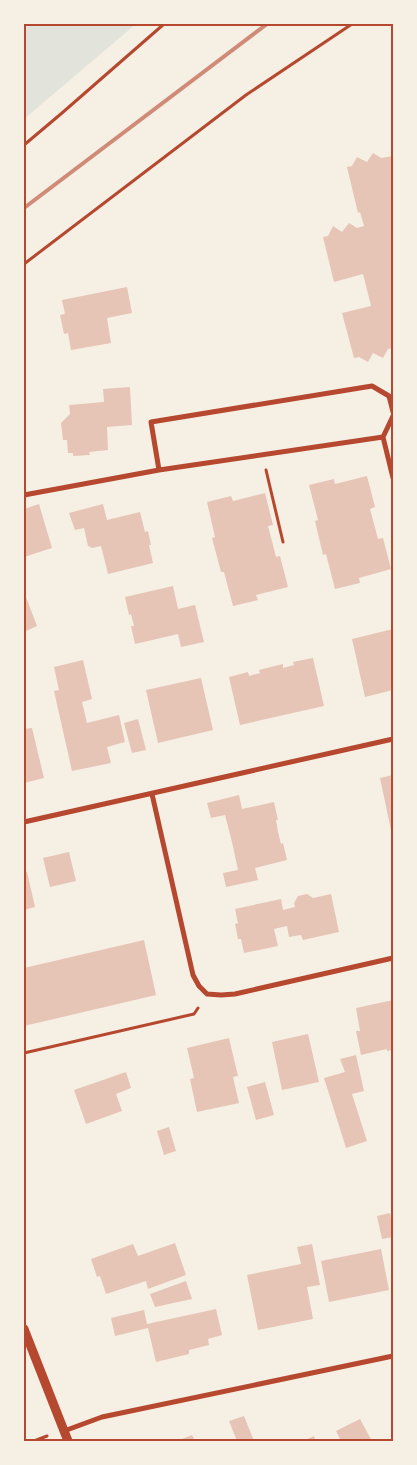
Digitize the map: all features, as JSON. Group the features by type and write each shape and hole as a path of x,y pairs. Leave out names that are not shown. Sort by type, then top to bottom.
{"street":[{"path":"159,470 151,422 372,386 390,396 393,412"},
{"path":"393,416 383,437 393,478"},
{"path":"24,495 159,470 383,437"},
{"path":"24,822 393,739"},
{"path":"152,794 193,975 199,986 207,994 221,996 236,994 393,958"},
{"path":"24,1329 68,1441"},
{"path":"64,1431 102,1416 393,1356"}],"path":[{"path":"24,144 164,24"},
{"path":"24,264 246,95 352,24"},
{"path":"262,455 283,542"},
{"path":"24,1052 194,1014 207,994"}],"shaded area":[{"path":"24,24 136,24 24,119"}],"building":[{"path":"373,153 381,158 393,156 393,348 388,349 383,358 373,353 368,362 359,357 354,358 342,313 371,306 363,274 334,282 323,237 328,236 333,226 342,232 349,223 357,228 364,226 360,212 358,213 347,167 352,166 357,157 367,162"},
{"path":"127,287 132,313 107,318 111,343 71,350 68,333 64,334 60,315 65,314 62,300"},
{"path":"130,387 132,425 107,427 108,450 89,452 90,455 73,456 73,453 68,453 67,440 63,440 61,423 70,414 69,405 104,402 103,389"},
{"path":"367,476 375,507 370,509 378,539 383,538 391,569 359,578 360,583 335,589 326,554 323,555 315,521 318,520 309,485 334,479 335,484"},
{"path":"265,493 273,525 268,526 276,557 280,556 288,587 256,595 258,600 233,606 212,538 215,537 207,502 231,496 233,501"},
{"path":"39,504 52,548 24,557 24,509"},
{"path":"103,504 107,520 140,512 145,532 148,531 153,563 108,574 101,546 92,548 88,546 84,528 75,530 69,513"},
{"path":"173,586 178,609 195,605 204,642 181,647 178,634 135,644 131,626 134,626 131,614 129,615 125,597"},
{"path":"26,597 37,626 24,632 24,598"},
{"path":"393,629 393,690 365,697 352,639"},
{"path":"313,658 324,706 240,725 229,677 248,672 249,676 260,673 259,670 283,664 283,668 294,665 293,662"},
{"path":"83,660 92,699 82,702 87,723 119,715 125,742 107,747 111,763 72,771 54,691 59,690 54,667"},
{"path":"201,678 213,730 158,743 146,690"},
{"path":"138,719 146,750 132,753 124,723"},
{"path":"32,728 44,778 24,783 24,729"},
{"path":"393,775 393,835 392,835 380,778"},
{"path":"239,795 242,809 274,802 278,820 276,820 278,832 287,860 255,868 258,880 226,887 223,873 238,870 232,842 225,815 211,818 207,803"},
{"path":"69,852 76,881 50,887 43,858"},
{"path":"24,870 27,872 35,907 24,910"},
{"path":"307,894 313,898 331,894 339,932 303,940 301,935 289,937 287,926 274,929 278,946 244,953 241,939 238,939 235,924 238,923 235,909 281,899 283,910 295,907 294,903 298,896"},
{"path":"144,940 156,995 24,1026 24,968"},
{"path":"393,1000 393,1050 387,1051 387,1049 361,1055 356,1031 360,1031 356,1008"},
{"path":"308,1034 319,1082 282,1090 272,1042"},
{"path":"229,1038 238,1076 233,1077 239,1103 197,1112 190,1079 194,1078 187,1048"},
{"path":"356,1055 364,1091 352,1094 367,1141 346,1148 324,1078 345,1072 340,1059"},
{"path":"126,1072 131,1088 116,1094 122,1111 86,1124 74,1090"},
{"path":"265,1082 274,1115 256,1120 247,1087"},
{"path":"169,1127 176,1151 164,1155 157,1131"},
{"path":"390,1213 393,1237 382,1239 377,1216"},
{"path":"175,1243 186,1275 148,1289 146,1281 106,1294 100,1276 97,1277 91,1259 133,1244 138,1256"},
{"path":"312,1244 320,1285 307,1287 313,1319 258,1330 247,1275 301,1264 297,1247"},
{"path":"381,1249 389,1290 329,1302 321,1261"},
{"path":"186,1281 192,1299 155,1307 150,1294"},
{"path":"216,1309 222,1335 208,1339 209,1345 189,1350 189,1354 156,1362 148,1328 115,1336 111,1318 144,1310 147,1324"},
{"path":"244,1416 254,1441 237,1441 229,1421"},
{"path":"360,1419 372,1441 341,1441 336,1431"},
{"path":"192,1435 195,1441 177,1441"},
{"path":"314,1436 316,1441 303,1441"}],"railway":[{"path":"24,208 267,24"}]}
